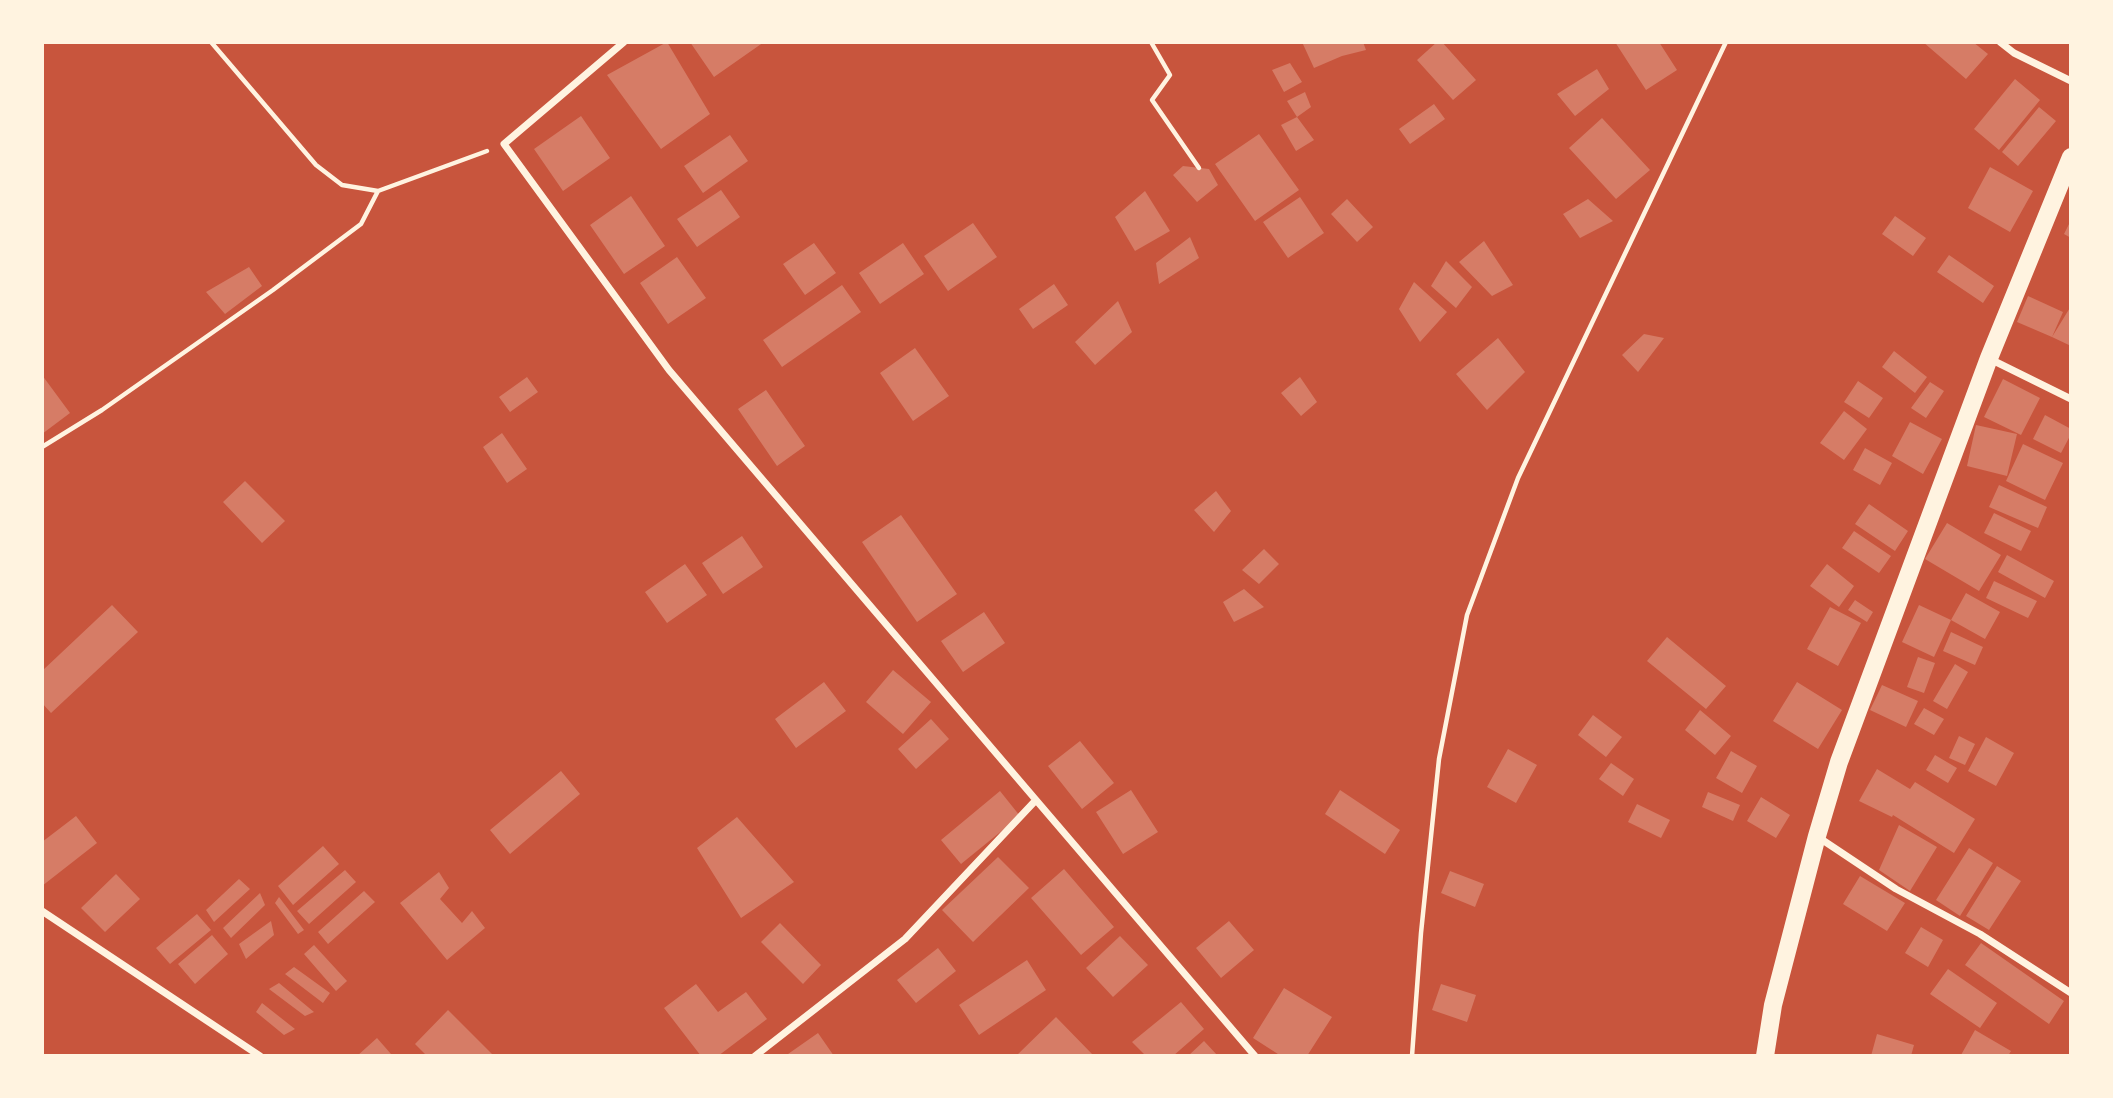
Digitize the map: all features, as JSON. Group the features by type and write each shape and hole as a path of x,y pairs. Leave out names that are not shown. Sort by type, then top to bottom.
{"main road":[{"path":"1765,1056 1773,1005 1817,836 1844,747 1989,359 2071,157"}],"street":[{"path":"624,42 504,144 668,370 1255,1056"},
{"path":"2000,42 2014,53 2071,81"},
{"path":"1989,359 2071,399"},
{"path":"755,1056 905,939 1036,800"},
{"path":"1817,836 1896,889 1979,934 2071,993"},
{"path":"42,911 260,1056"}],"path":[{"path":"211,42 316,165 342,185 378,191 504,144"},
{"path":"1150,42 1170,75 1152,100 1199,168"},
{"path":"1412,1056 1421,933 1439,758 1466,615 1518,478 1726,42"},
{"path":"42,447 102,410 273,290 361,224 378,191"}],"building":[{"path":"667,42 710,114 661,149 607,75"},
{"path":"690,42 764,42 714,77"},
{"path":"1302,42 1363,42 1366,50 1342,56 1314,68"},
{"path":"1437,42 1442,42 1476,80 1453,100 1417,60"},
{"path":"1615,42 1659,42 1677,70 1646,90"},
{"path":"1923,42 1973,42 1988,54 1966,79"},
{"path":"1290,63 1302,82 1284,92 1272,70"},
{"path":"1597,69 1609,89 1575,116 1557,94"},
{"path":"2015,79 2040,100 1999,150 1974,129"},
{"path":"1305,92 1311,107 1297,117 1287,101"},
{"path":"1434,104 1445,119 1410,144 1399,129"},
{"path":"2039,107 2056,121 2018,166 2002,152"},
{"path":"581,116 610,158 563,191 534,149"},
{"path":"1297,117 1314,140 1296,151 1281,125"},
{"path":"1602,118 1650,170 1616,199 1569,148"},
{"path":"1259,134 1299,190 1255,221 1215,164"},
{"path":"730,135 748,161 703,193 684,166"},
{"path":"1183,166 1209,169 1218,185 1197,202 1173,175"},
{"path":"1990,167 2033,191 2010,232 1968,208"},
{"path":"721,190 740,217 697,247 677,219"},
{"path":"1145,191 1170,231 1135,251 1115,217"},
{"path":"631,196 665,246 624,274 590,225"},
{"path":"1300,197 1324,233 1288,258 1263,222"},
{"path":"1347,199 1373,227 1357,242 1331,214"},
{"path":"1588,199 1613,221 1580,238 1563,214"},
{"path":"1895,216 1926,238 1913,256 1882,234"},
{"path":"2071,220 2071,238 2064,234"},
{"path":"973,223 997,257 948,291 924,256"},
{"path":"1190,237 1199,258 1159,284 1156,263"},
{"path":"1484,241 1513,285 1492,296 1459,262"},
{"path":"814,243 836,273 805,295 783,264"},
{"path":"903,243 924,274 880,304 859,273"},
{"path":"1949,255 1994,286 1983,303 1937,272"},
{"path":"677,257 706,298 668,324 640,283"},
{"path":"1446,261 1472,287 1456,308 1431,286"},
{"path":"249,267 262,286 225,314 206,292"},
{"path":"1414,282 1447,312 1420,342 1399,309"},
{"path":"1054,284 1068,305 1033,329 1019,309"},
{"path":"842,285 861,312 782,367 763,340"},
{"path":"2028,296 2063,312 2052,337 2017,322"},
{"path":"1118,301 1132,332 1095,365 1075,342"},
{"path":"2071,306 2071,346 2052,337"},
{"path":"1644,334 1664,338 1638,372 1622,355"},
{"path":"1498,338 1525,372 1487,410 1456,374"},
{"path":"915,348 949,396 913,421 880,373"},
{"path":"1894,351 1927,377 1915,393 1882,367"},
{"path":"42,375 70,413 42,434"},
{"path":"527,377 538,392 510,412 499,397"},
{"path":"1300,377 1317,402 1301,416 1281,393"},
{"path":"2003,379 2040,398 2021,435 1984,417"},
{"path":"1858,381 1883,398 1869,418 1844,402"},
{"path":"1930,382 1944,391 1926,418 1911,408"},
{"path":"766,390 805,446 777,466 738,409"},
{"path":"1844,411 1867,429 1844,460 1820,443"},
{"path":"2045,415 2071,429 2061,453 2033,439"},
{"path":"1910,422 1942,439 1923,474 1892,456"},
{"path":"1976,425 2017,434 2007,476 1967,466"},
{"path":"502,433 527,469 507,483 483,447"},
{"path":"2023,444 2063,463 2045,500 2006,481"},
{"path":"1865,448 1892,463 1880,485 1853,470"},
{"path":"245,481 285,521 262,543 223,502"},
{"path":"1999,485 2047,507 2038,528 1989,507"},
{"path":"1216,491 1231,511 1214,532 1194,510"},
{"path":"1869,504 1908,531 1895,551 1855,524"},
{"path":"1994,513 2031,531 2021,551 1984,533"},
{"path":"901,515 957,594 917,622 862,542"},
{"path":"1947,523 2001,555 1979,591 1925,559"},
{"path":"1854,531 1891,556 1879,573 1842,548"},
{"path":"742,536 763,567 723,594 702,563"},
{"path":"1264,549 1279,564 1259,584 1242,570"},
{"path":"2007,555 2054,581 2045,598 1998,572"},
{"path":"685,564 707,595 667,623 645,592"},
{"path":"1827,564 1854,586 1839,607 1810,586"},
{"path":"1994,581 2037,601 2028,618 1986,598"},
{"path":"1244,589 1264,607 1234,622 1223,602"},
{"path":"1966,593 2000,612 1985,639 1951,620"},
{"path":"1855,600 1873,612 1867,622 1848,610"},
{"path":"112,605 138,632 51,713 42,703 42,671"},
{"path":"1919,605 1951,620 1934,657 1902,642"},
{"path":"1830,607 1861,623 1838,666 1807,649"},
{"path":"984,612 1005,643 963,672 941,641"},
{"path":"1951,632 1983,647 1975,665 1943,651"},
{"path":"1667,637 1726,686 1706,709 1647,661"},
{"path":"1918,657 1935,663 1924,693 1907,687"},
{"path":"1955,664 1968,672 1947,709 1933,701"},
{"path":"893,670 931,702 903,734 866,702"},
{"path":"824,682 846,711 796,748 775,719"},
{"path":"1797,682 1842,710 1818,749 1773,721"},
{"path":"1882,685 1918,701 1906,727 1870,710"},
{"path":"1924,708 1944,719 1934,735 1914,724"},
{"path":"1700,710 1731,736 1715,755 1685,730"},
{"path":"1593,715 1622,737 1606,757 1578,735"},
{"path":"931,719 949,739 916,769 898,749"},
{"path":"1959,736 1975,744 1965,765 1949,758"},
{"path":"1986,737 2014,753 1996,786 1968,771"},
{"path":"1080,741 1114,783 1082,809 1048,766"},
{"path":"1508,749 1537,765 1516,803 1487,787"},
{"path":"1731,751 1757,766 1742,793 1716,778"},
{"path":"1935,755 1957,768 1948,783 1926,770"},
{"path":"1611,763 1634,779 1623,796 1599,779"},
{"path":"1877,769 1910,789 1915,782 1975,819 1954,853 1893,815 1892,817 1859,801"},
{"path":"561,771 580,794 510,854 490,830"},
{"path":"1131,790 1158,832 1123,854 1096,812"},
{"path":"1340,790 1400,830 1385,854 1325,814"},
{"path":"1000,791 1020,816 961,864 941,840"},
{"path":"1708,792 1740,805 1733,821 1702,807"},
{"path":"1761,797 1790,815 1776,838 1747,821"},
{"path":"1637,804 1670,820 1661,838 1628,822"},
{"path":"76,816 97,843 42,886 42,842"},
{"path":"737,817 794,882 741,918 697,848"},
{"path":"1899,825 1937,847 1910,891 1879,870"},
{"path":"323,846 339,864 293,905 278,886"},
{"path":"1969,848 1993,863 1960,916 1936,900"},
{"path":"998,857 1029,888 973,942 942,910"},
{"path":"1997,866 2021,881 1989,930 1966,916"},
{"path":"1064,869 1114,927 1081,955 1031,898"},
{"path":"345,870 356,882 309,924 297,911"},
{"path":"1450,871 1484,884 1475,907 1441,893"},
{"path":"439,872 449,888 440,899 462,923 472,911 485,928 447,960 400,903"},
{"path":"116,874 140,899 105,932 81,908"},
{"path":"1860,876 1905,903 1887,931 1843,904"},
{"path":"239,879 250,889 214,922 206,910"},
{"path":"364,891 375,902 328,944 318,932"},
{"path":"260,893 265,905 231,938 223,928"},
{"path":"279,897 304,930 298,934 275,903"},
{"path":"197,914 211,930 170,964 156,948"},
{"path":"271,921 274,935 246,959 239,944"},
{"path":"1229,921 1254,950 1221,978 1196,948"},
{"path":"780,923 821,965 803,984 761,942"},
{"path":"1921,927 1943,940 1928,967 1905,953"},
{"path":"212,935 228,954 195,984 178,964"},
{"path":"1120,936 1148,965 1113,997 1086,968"},
{"path":"1981,943 2064,1001 2049,1024 1965,965"},
{"path":"314,945 347,981 336,991 304,954"},
{"path":"938,948 956,971 916,1003 897,980"},
{"path":"1027,960 1046,990 979,1035 959,1005"},
{"path":"294,967 330,993 323,1003 285,974"},
{"path":"1948,969 1997,1003 1980,1028 1930,994"},
{"path":"279,983 314,1012 305,1016 269,989"},
{"path":"696,984 718,1012 746,992 767,1019 718,1056 701,1056 664,1008"},
{"path":"1441,984 1476,995 1467,1022 1432,1010"},
{"path":"1284,988 1332,1017 1307,1056 1281,1056 1253,1038"},
{"path":"1181,1002 1204,1029 1173,1056 1146,1056 1132,1042"},
{"path":"262,1003 295,1029 284,1035 256,1012"},
{"path":"448,1010 494,1056 427,1056 415,1044"},
{"path":"1056,1017 1093,1055 1016,1056"},
{"path":"1975,1030 2011,1051 2008,1056 1961,1055"},
{"path":"818,1033 834,1056 789,1056 788,1054"},
{"path":"1877,1034 1914,1045 1911,1056 1871,1056"},
{"path":"377,1038 391,1054 357,1056"},
{"path":"1204,1041 1218,1056 1188,1056"}]}
